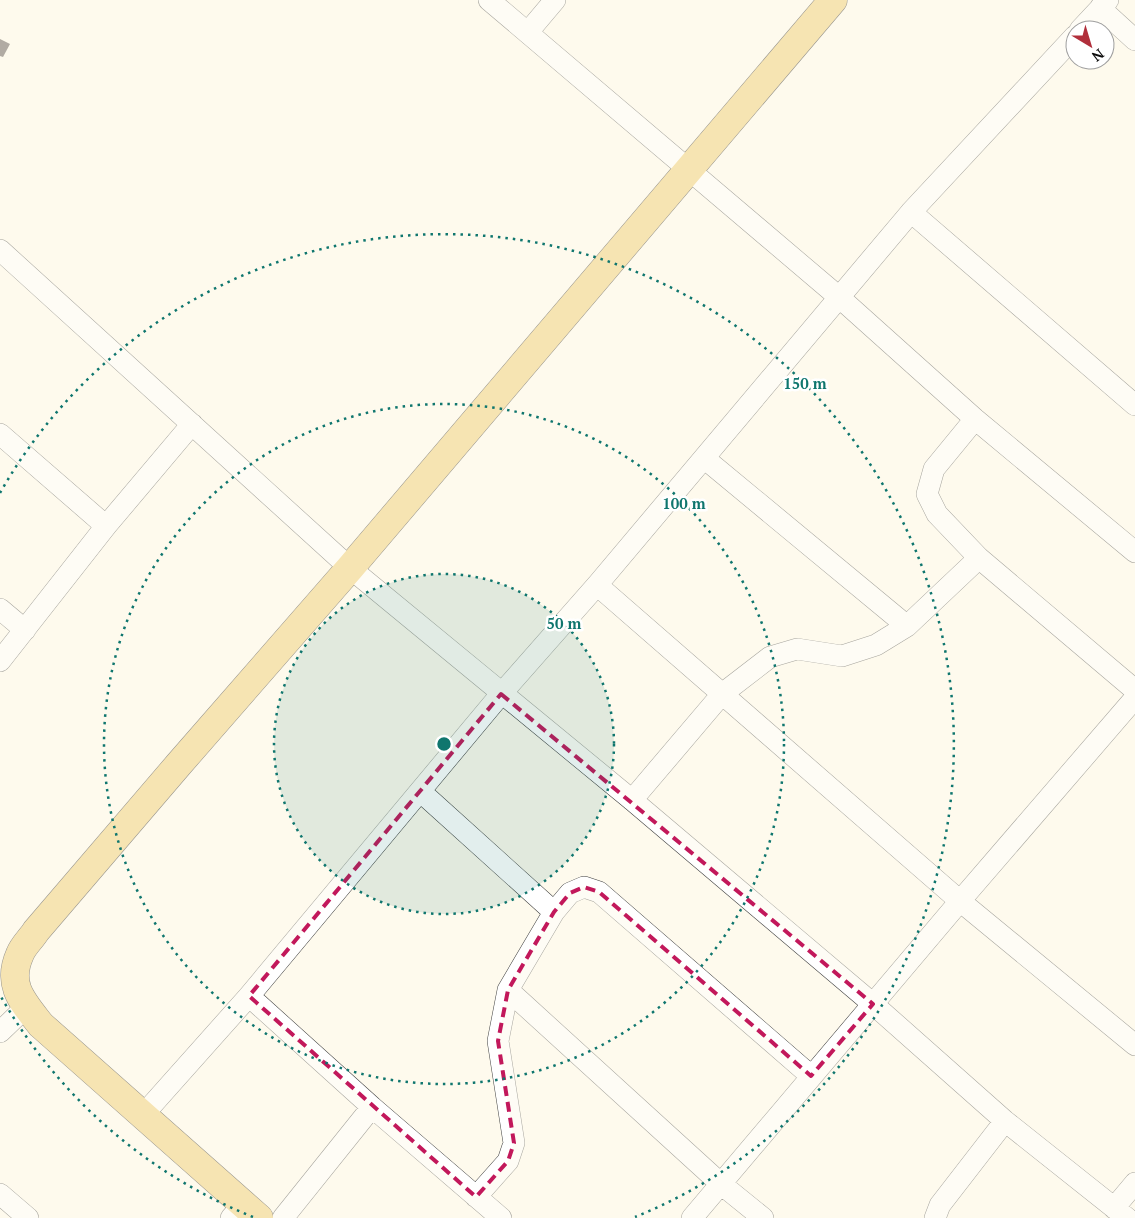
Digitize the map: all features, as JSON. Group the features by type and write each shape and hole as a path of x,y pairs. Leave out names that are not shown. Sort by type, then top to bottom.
{"main road":[{"path":"244,1213 143,1115 41,1025 18,996 7,971 36,932 350,568 833,0"}],"street":[{"path":"489,0 840,298 975,419 1135,552"},
{"path":"528,32 555,0"},
{"path":"1089,20 1104,4 1135,40"},
{"path":"143,1115 248,996 501,694 597,585 911,212 1065,47"},
{"path":"911,212 1135,406"},
{"path":"0,250 350,568 632,800 873,1004 1005,1121 1120,1213 1135,1183"},
{"path":"975,419 934,469 927,494 936,514 979,558 1135,690"},
{"path":"0,661 106,526 192,424"},
{"path":"0,434 106,526"},
{"path":"704,458 907,626"},
{"path":"632,800 722,694 770,657 797,649 842,656 876,645 907,626 979,558"},
{"path":"597,585 960,901 1135,1045"},
{"path":"0,609 25,630"},
{"path":"692,1218 960,901 1135,698"},
{"path":"420,791 554,912"},
{"path":"476,1197 508,1161 514,1143 498,1041 508,990 554,912 570,892 584,887 599,892 812,1076"},
{"path":"508,990 721,1184 763,1218"},
{"path":"248,996 372,1107 501,1218"},
{"path":"0,1032 26,1007"},
{"path":"282,1218 372,1107"},
{"path":"934,1218 940,1205 1005,1121"},
{"path":"0,1194 28,1218"}],"highlighted area":[{"path":"501,694 873,1004 811,1076 599,892 584,887 570,893 554,912 508,990 498,1041 514,1143 508,1161 476,1197 249,996"}],"building":[{"path":"0,39 10,44 3,57 0,56"}]}
